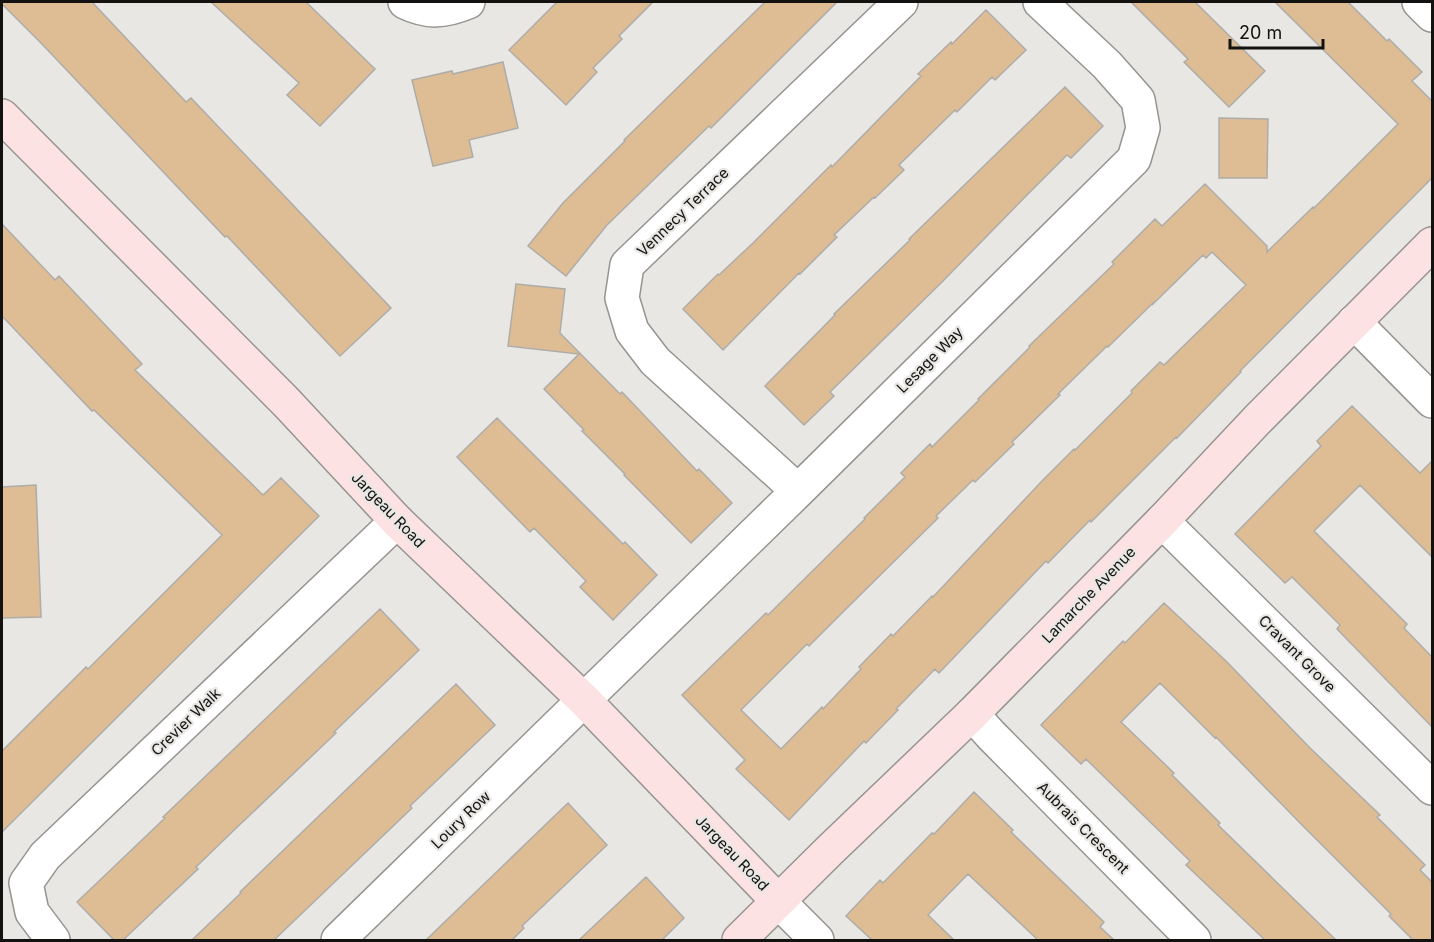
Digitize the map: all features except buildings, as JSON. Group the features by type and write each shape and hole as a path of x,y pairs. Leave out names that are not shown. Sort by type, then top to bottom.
{"street":[{"path":"405,2 431,10 451,9 468,2"},
{"name":"Vennecy Terrace","path":"798,491 655,361 632,331 622,298 627,265 901,2"},
{"name":"Lesage Way","path":"584,700 1134,159 1143,128 1138,100 1107,65 1040,2"},
{"path":"1419,2 1432,15"},
{"name":"Jargeau Road","path":"2,116 287,403 397,521 584,700 778,901"},
{"name":"Lamarche Avenue","path":"739,940 972,714 1257,420 1432,244"},
{"path":"1354,322 1432,401"},
{"name":"Cravant Grove","path":"1162,520 1432,788"},
{"name":"Crevier Walk","path":"53,940 32,912 26,883 45,856 397,521"},
{"name":"Loury Row","path":"338,940 584,700"},
{"name":"Aubrais Crescent","path":"972,714 1194,940"},
{"path":"778,901 817,940"}]}
